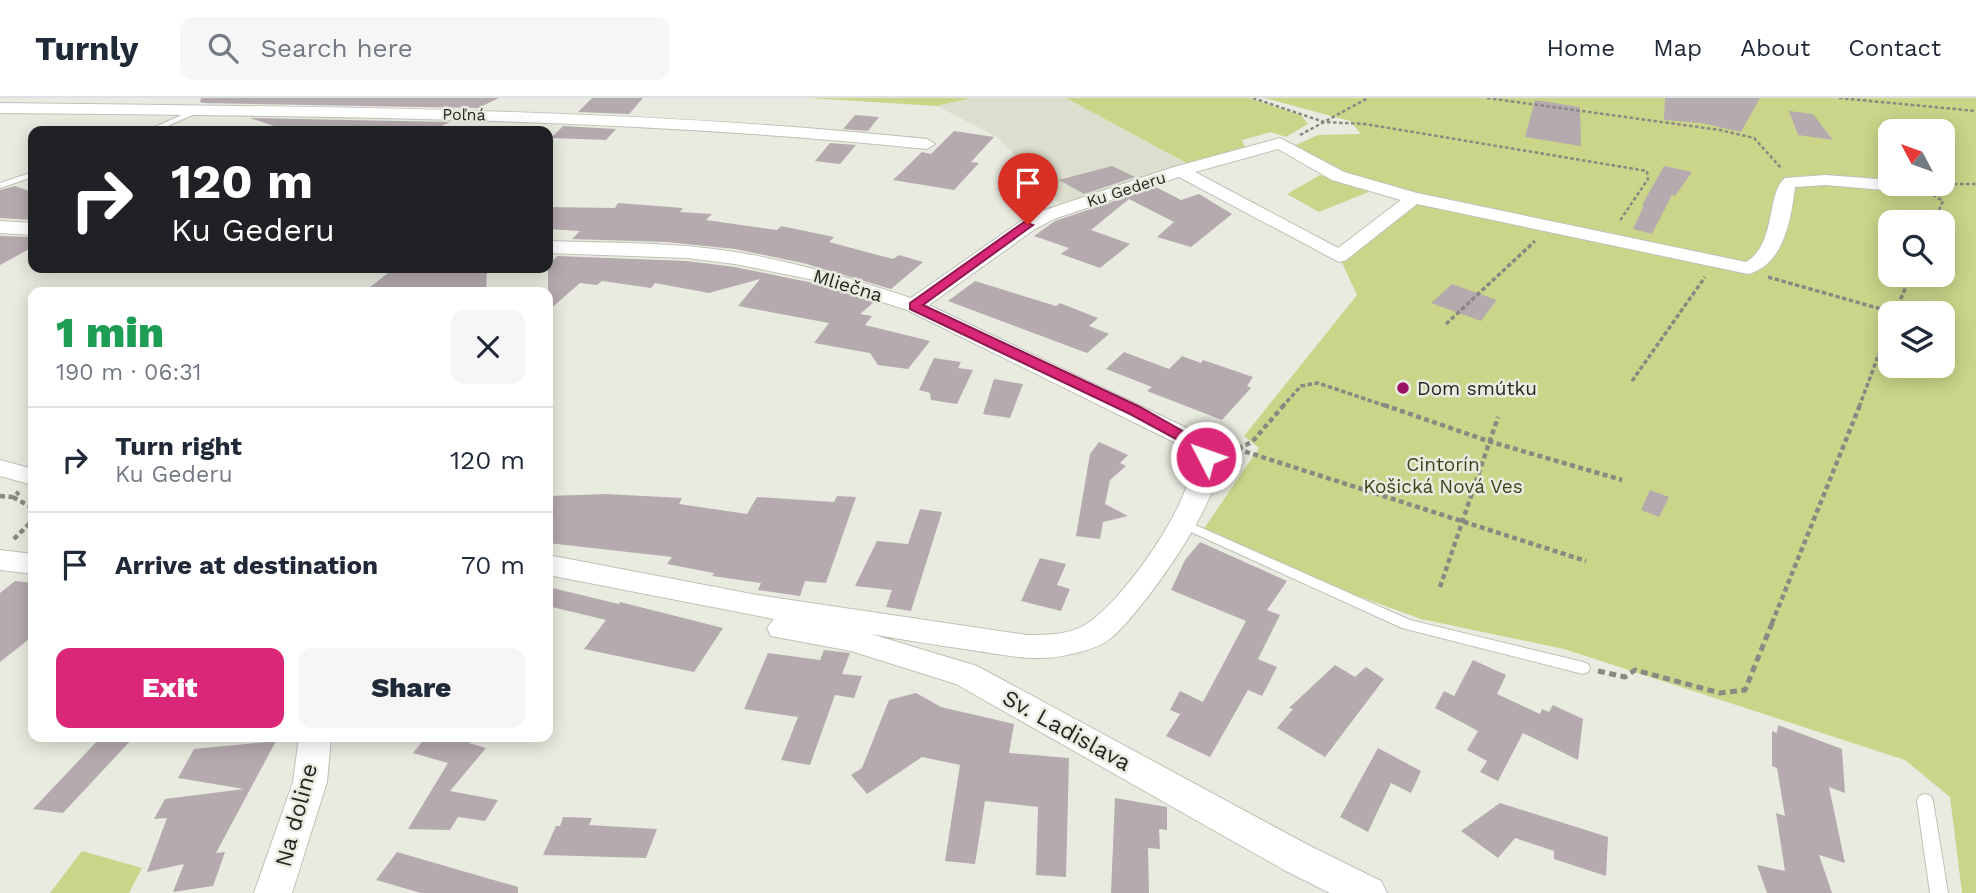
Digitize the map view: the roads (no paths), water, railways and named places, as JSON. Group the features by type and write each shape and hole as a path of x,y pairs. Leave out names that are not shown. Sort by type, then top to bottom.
{"street":[{"name":"Poľná","path":"0,108 581,116 806,131 927,144"},
{"name":"Ku Gederu","path":"914,306 1038,220 1180,171 1280,143 1338,176 1414,198"},
{"path":"1180,171 1339,256 1414,198 1748,268 1755,267 1763,260 1783,214 1787,185 1797,180 1878,184"},
{"path":"0,227 28,229"},
{"name":"Mliečna","path":"553,247 687,252 735,258 819,275 914,306 1135,411 1194,444 1206,457 1208,475 1184,524"},
{"path":"0,468 28,476"},
{"path":"553,566 757,606 1027,647 1070,644 1101,630 1116,616 1184,524"},
{"path":"0,560 28,563"},
{"name":"Sv. Ladislava","path":"757,606 767,625 851,640 966,675 1297,858 1368,893"},
{"name":"Na doline","path":"273,893 310,782 314,742"}],"lane":[{"path":"162,126 198,111"},
{"path":"0,186 28,176"},
{"path":"1184,524 1407,624 1583,668"},
{"path":"1925,801 1939,893"}],"place":[{"name":"Dom smútku","path":"1403,388"}],"park label":[{"name":"Cintorín Košická Nová Ves","path":"1443,475"}]}
